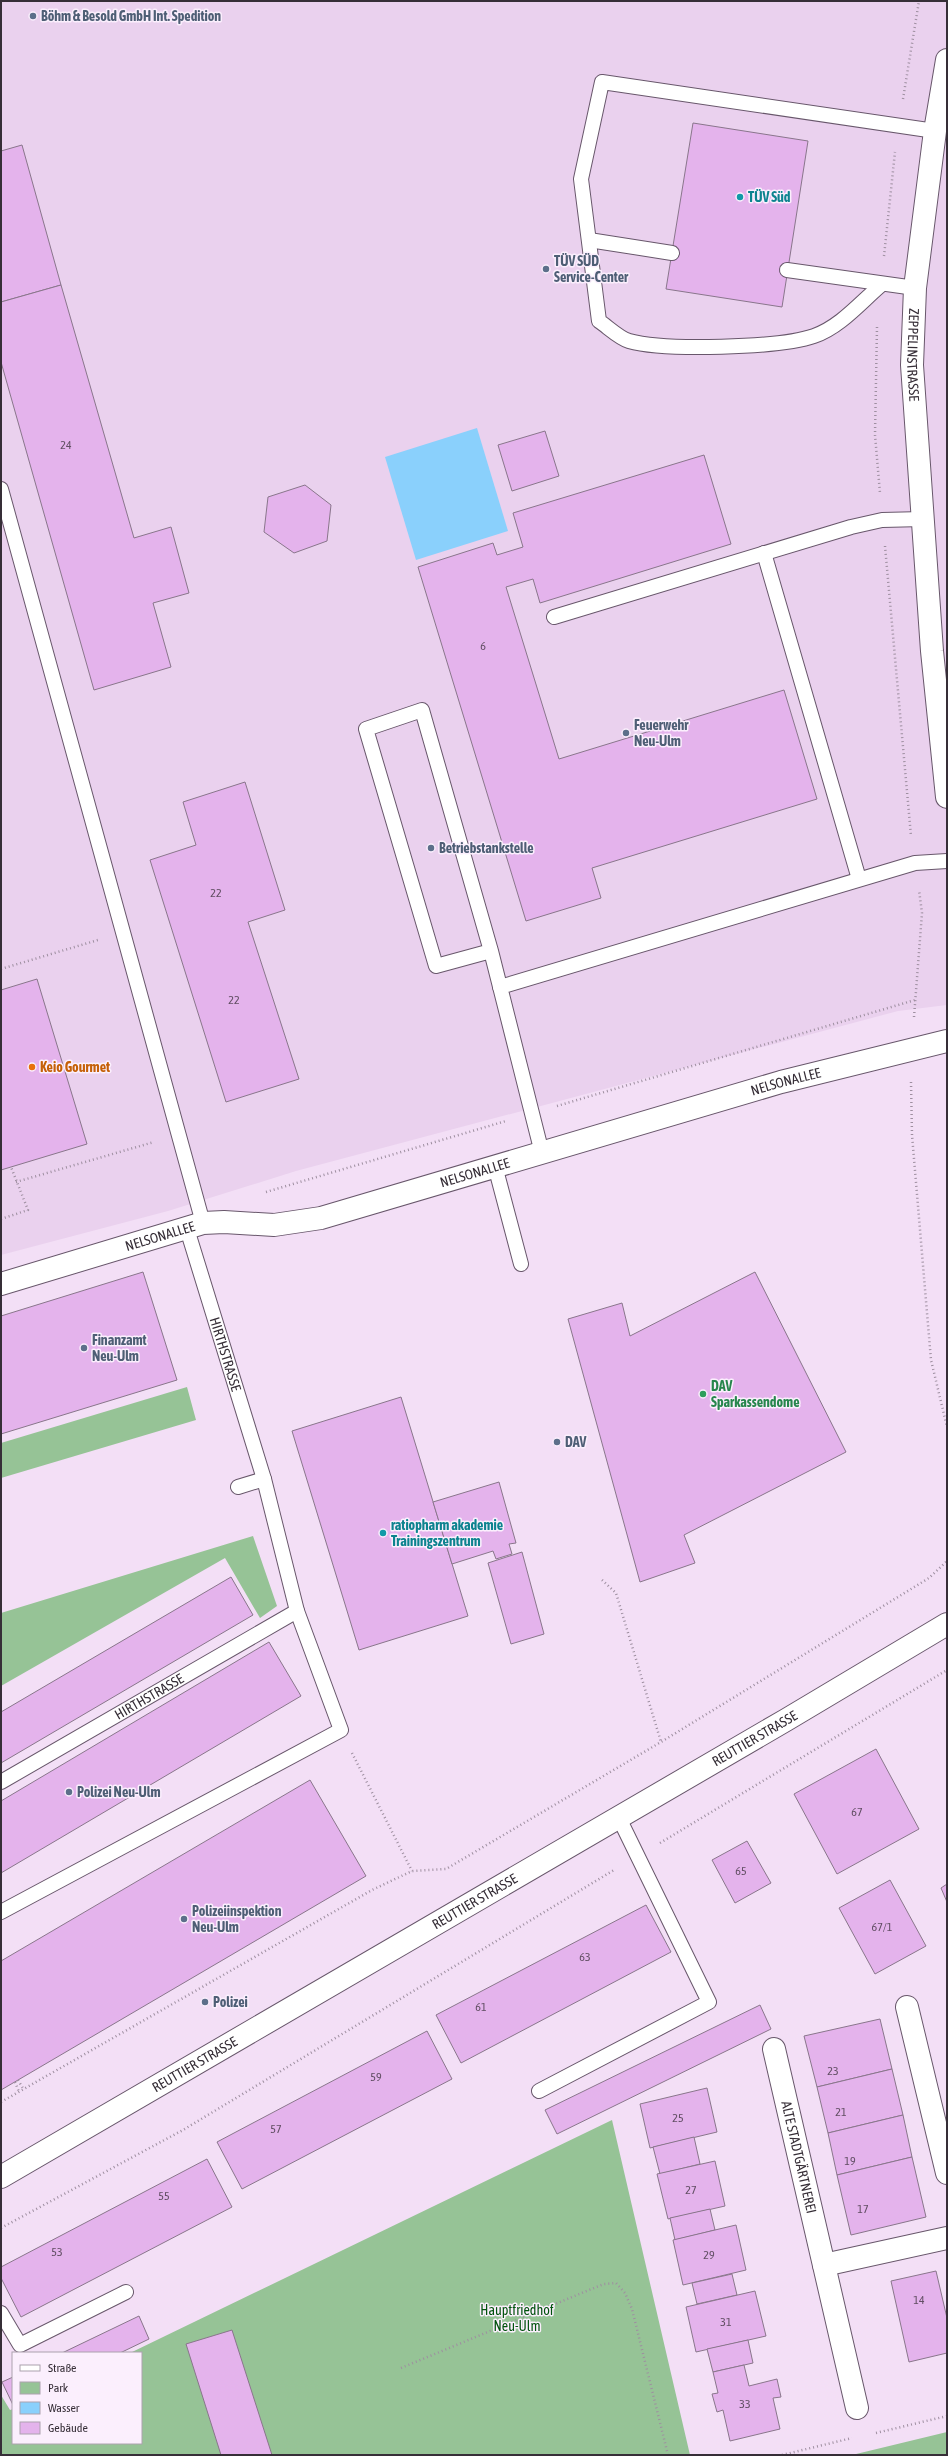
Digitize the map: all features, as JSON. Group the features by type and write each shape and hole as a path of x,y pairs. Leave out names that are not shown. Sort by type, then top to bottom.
{"street":[{"name":"ZEPPELINSTRASSE","path":"947,60 935,130 915,288 912,365 923,518 940,650 947,797"},
{"name":"NELSONALLEE","path":"1,1284 195,1226 224,1222 274,1225 321,1218 781,1082 947,1041"},
{"name":"REUTTIER STRASSE","path":"1,2177 619,1818 947,1624"},
{"path":"907,2007 947,2173"},
{"name":"ALTE STADTGÄRTNEREI","path":"774,2049 857,2408"},
{"path":"824,2265 947,2238"}],"lane":[{"path":"880,284 836,325 813,336 767,344 680,347 628,341 599,320 581,179 602,82 935,130"},
{"path":"589,240 672,253"},
{"path":"788,270 915,288"},
{"name":"HIRTHSTRASSE","path":"1,489 123,933 195,1226 264,1478 297,1611 341,1730"},
{"path":"554,617 851,527 882,520 923,518"},
{"path":"764,553 858,879"},
{"path":"491,951 436,966 366,729 422,710 491,951 542,1153"},
{"path":"500,986 915,863 947,861"},
{"path":"494,1166 521,1264"},
{"path":"238,1487 264,1478"},
{"name":"HIRTHSTRASSE","path":"1,1782 297,1611"},
{"path":"1,1912 341,1730"},
{"path":"539,2091 709,2002 619,1818"},
{"path":"1,2313 20,2345 126,2292"}],"path":[{"path":"919,1 899,126 880,284 876,332 875,435 915,863 922,914 911,1049 912,1135 931,1360 947,1427"},
{"path":"1,969 123,933"},
{"path":"265,1192 915,1000"},
{"path":"16,1182 136,1148"},
{"path":"1,1219 28,1210 11,1167"},
{"path":"1,2102 372,1890 412,1871 446,1869 661,1742 929,1578 947,1561"},
{"path":"602,1580 616,1593 661,1742"},
{"path":"1,2228 184,2130 947,1670"},
{"path":"341,1730 412,1871"},
{"path":"18,2080 24,2090"},
{"path":"15,2082 19,2092"},
{"path":"401,2368 604,2284 616,2283 625,2293 632,2309 668,2455"}],"shaded area":[{"path":"1,1 947,1 947,1005 898,1011 296,1171 168,1211 1,1255"}],"green space":[{"path":"187,1387 196,1420 1,1478 1,1443"},
{"path":"253,1536 277,1606 260,1618 225,1558 1,1686 1,1613"},
{"name":"Hauptfriedhof Neu-Ulm","path":"612,2120 690,2455 1,2455 1,2395 10,2410 12,2409 12,2444 142,2444 142,2352 132,2352"},
{"path":"947,2432 947,2455 852,2455"}],"water":[{"path":"477,428 508,531 416,560 385,457"}],"building":[{"name":"TÜV Süd","path":"693,123 808,141 782,307 666,289"},
{"path":"22,145 61,285 1,302 1,151"},
{"path":"61,285 134,538 171,527 189,593 153,603 171,667 94,690 1,362 1,302"},
{"path":"545,431 559,476 512,491 498,445"},
{"path":"704,455 731,544 540,603 533,579 506,587 559,759 784,690 817,799 592,868 601,898 526,921 418,567 493,543 497,555 523,547 513,513"},
{"path":"305,485 331,505 327,541 294,553 264,532 268,497"},
{"path":"245,782 285,910 248,922 299,1079 226,1102 150,860 196,845 183,802"},
{"name":"Keio Gourmet","path":"37,979 87,1144 1,1170 1,990"},
{"name":"Finanzamt Neu-Ulm","path":"143,1272 177,1380 1,1434 1,1316"},
{"name":"DAV Sparkassendome","path":"755,1272 846,1452 684,1535 695,1563 640,1582 568,1319 622,1303 630,1336"},
{"name":"ratiopharm akademie Trainingszentrum","path":"401,1397 468,1616 359,1650 292,1431"},
{"path":"499,1482 516,1543 509,1544 512,1554 496,1559 493,1551 452,1564 433,1502"},
{"path":"522,1552 544,1634 511,1644 488,1563"},
{"path":"231,1577 253,1615 1,1763 1,1712"},
{"path":"269,1642 301,1696 1,1873 1,1801"},
{"path":"876,1749 919,1829 837,1874 794,1794"},
{"name":"Polizeiinspektion Neu-Ulm","path":"310,1780 366,1876 1,2090 1,1961"},
{"path":"747,1841 771,1883 735,1903 712,1860"},
{"path":"890,1880 926,1946 875,1974 839,1908"},
{"path":"947,1884 947,1902 941,1888"},
{"path":"646,1905 671,1952 461,2063 436,2015"},
{"path":"760,2005 771,2029 557,2134 545,2110"},
{"path":"880,2019 892,2069 817,2087 804,2036"},
{"path":"427,2031 452,2079 242,2189 217,2142"},
{"path":"892,2069 903,2115 828,2133 817,2087"},
{"path":"707,2088 717,2132 650,2148 640,2104"},
{"path":"903,2115 912,2157 837,2175 828,2133"},
{"path":"694,2137 700,2164 660,2174 653,2147"},
{"path":"912,2157 926,2217 851,2235 837,2175"},
{"path":"207,2159 232,2207 21,2317 1,2278 1,2267"},
{"path":"715,2161 725,2206 668,2219 657,2174"},
{"path":"710,2209 715,2230 675,2240 670,2218"},
{"path":"736,2225 746,2270 683,2285 673,2240"},
{"path":"936,2271 947,2318 947,2353 909,2362 891,2281"},
{"path":"732,2274 737,2295 697,2304 692,2283"},
{"path":"755,2291 766,2336 696,2352 686,2307"},
{"path":"139,2316 149,2339 122,2352 64,2352"},
{"path":"232,2330 272,2455 221,2455 186,2344"},
{"path":"748,2340 753,2363 713,2372 707,2349"},
{"path":"744,2365 749,2386 777,2379 781,2397 773,2398 780,2429 730,2441 723,2410 717,2412 712,2394 718,2393 713,2372"},
{"path":"12,2377 12,2403 2,2382"}],"place":[{"name":"Böhm & Besold GmbH Int. Spedition","path":"33,16"},
{"name":"TÜV Süd","path":"740,197"},
{"name":"TÜV SÜD Service-Center","path":"546,269"},
{"name":"Feuerwehr Neu-Ulm","path":"626,733"},
{"name":"Betriebstankstelle","path":"431,848"},
{"name":"Keio Gourmet","path":"32,1067"},
{"name":"Finanzamt Neu-Ulm","path":"84,1348"},
{"name":"DAV Sparkassendome","path":"703,1394"},
{"name":"DAV","path":"557,1442"},
{"name":"ratiopharm akademie Trainingszentrum","path":"383,1533"},
{"name":"Polizei Neu-Ulm","path":"69,1792"},
{"name":"Polizeiinspektion Neu-Ulm","path":"184,1919"},
{"name":"Polizei","path":"205,2002"}]}
